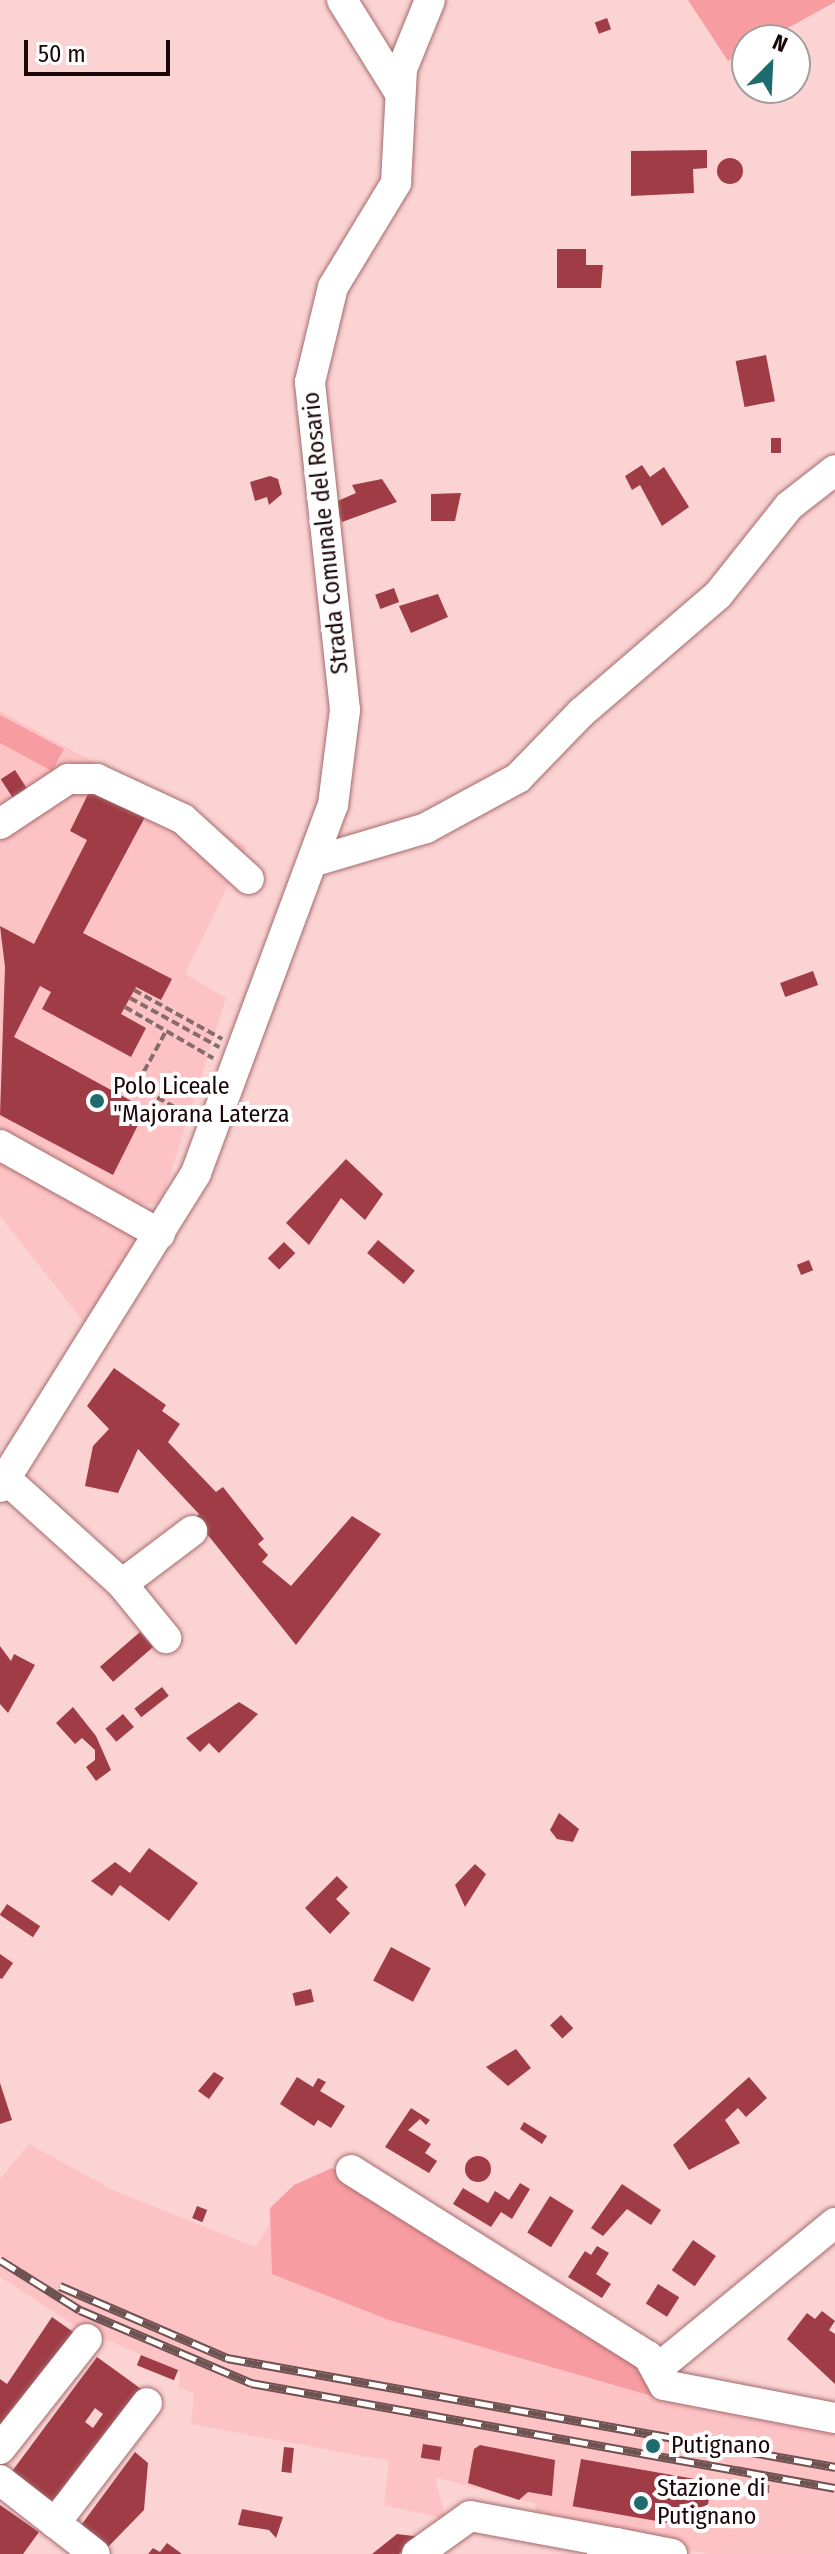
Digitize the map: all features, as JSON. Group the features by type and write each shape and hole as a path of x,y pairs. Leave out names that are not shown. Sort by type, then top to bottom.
{"street":[{"path":"342,0 400,93"},
{"name":"Strada Comunale del Rosario","path":"3,1483 196,1173 296,894 312,862 333,805 345,710 310,382 333,287 396,183 404,115 400,93 409,43 430,0"},
{"path":"312,862 426,828 518,778 582,712 718,595 789,506 835,470"},
{"path":"0,824 68,779 97,779 183,819 249,879"},
{"path":"0,1145 160,1234"},
{"path":"3,1483 122,1584 166,1638"},
{"path":"122,1584 192,1531"},
{"path":"351,2170 624,2339 657,2369 664,2385 689,2393 835,2418"},
{"path":"657,2369 835,2223"},
{"path":"0,2449 87,2339"},
{"path":"61,2537 147,2403"},
{"path":"0,2480 61,2537 95,2554"},
{"path":"417,2554 470,2516 609,2548 672,2554"}],"path":[{"path":"134,990 222,1039"},
{"path":"130,998 219,1048"},
{"path":"125,1007 215,1059"},
{"path":"166,1032 136,1086 197,1119"},
{"path":"767,2493 768,2471"}],"shaded area":[{"path":"688,0 835,0 795,24 731,24 731,59 728,61"},
{"name":"Polo Liceale \"Majorana Laterza","path":"0,711 247,846 185,974 226,998 161,1204 138,1204 126,1227 136,1246 87,1326 0,1216"},
{"path":"0,715 64,749 52,771 0,743"},
{"path":"29,2144 115,2191 255,2247 292,2188 339,2169 637,2374 648,2390 835,2425 835,2554 709,2554 531,2523 536,2504 435,2477 446,2519 384,2505 389,2461 191,2424 194,2394 179,2387 180,2372 74,2325 0,2277 0,2179"},
{"path":"332,2168 636,2361 652,2396 389,2320 272,2274 270,2208 294,2185"}],"building":[{"path":"607,18 611,29 599,34 595,22"},
{"path":"707,150 707,168 693,169 694,193 631,196 631,151"},
{"path":"730,158 739,162 743,171 739,180 730,184 721,180 717,171 721,162"},
{"path":"557,249 586,249 586,265 603,265 601,288 557,288"},
{"path":"766,355 775,401 745,407 736,361"},
{"path":"771,438 781,438 781,453 771,453"},
{"path":"642,465 650,477 664,467 689,507 662,526 640,485 632,490 625,476"},
{"path":"270,476 278,479 282,494 269,505 267,497 255,501 250,482"},
{"path":"382,479 397,502 342,522 333,503 356,493 352,485"},
{"path":"461,493 455,521 431,521 431,494"},
{"path":"394,588 399,602 380,609 375,595"},
{"path":"438,594 448,617 411,633 399,606"},
{"path":"15,770 30,793 15,802 1,779"},
{"path":"91,788 145,817 83,933 172,979 161,1000 136,987 121,1014 146,1028 131,1057 42,1009 51,992 40,986 14,1037 146,1109 113,1175 0,1115 5,967 0,926 34,944 87,840 70,831"},
{"path":"813,971 818,985 785,997 780,983"},
{"path":"346,1159 383,1194 365,1220 341,1198 309,1245 286,1223"},
{"path":"378,1240 415,1271 404,1284 367,1253"},
{"path":"284,1242 295,1253 279,1270 268,1258"},
{"path":"809,1260 813,1270 801,1275 797,1265"},
{"path":"114,1368 166,1405 162,1411 180,1424 168,1442 216,1492 223,1487 264,1539 258,1544 268,1555 262,1562 291,1586 352,1516 381,1534 296,1645 195,1519 199,1514 138,1449 118,1493 85,1486 93,1446 109,1429 87,1406"},
{"path":"140,1632 153,1647 113,1682 100,1667"},
{"path":"0,1646 11,1661 14,1654 35,1665 8,1713 0,1704"},
{"path":"162,1687 169,1696 141,1717 134,1709"},
{"path":"239,1702 258,1714 219,1753 209,1743 200,1752 186,1738"},
{"path":"73,1707 96,1736 111,1770 96,1781 86,1767 95,1760 95,1750 82,1738 75,1744 56,1723"},
{"path":"123,1714 134,1727 116,1742 105,1729"},
{"path":"559,1813 579,1829 573,1842 557,1839 550,1830"},
{"path":"149,1848 198,1883 169,1921 120,1885 112,1896 91,1881 115,1862 130,1873"},
{"path":"475,1864 486,1874 465,1907 455,1885"},
{"path":"337,1876 348,1887 336,1899 350,1913 330,1934 305,1908"},
{"path":"7,1904 40,1926 33,1937 0,1915"},
{"path":"391,1947 431,1968 413,2002 373,1981"},
{"path":"0,1954 13,1963 2,1979 0,1978"},
{"path":"311,1989 314,2002 295,2006 292,1993"},
{"path":"561,2015 573,2028 562,2038 550,2025"},
{"path":"516,2049 531,2068 508,2086 486,2067"},
{"path":"214,2072 224,2078 209,2099 198,2091"},
{"path":"297,2077 313,2087 318,2078 326,2082 320,2091 345,2106 331,2128 318,2120 314,2126 280,2104"},
{"path":"749,2077 767,2098 746,2117 738,2108 725,2120 740,2143 689,2170 673,2145"},
{"path":"0,2083 12,2120 0,2124"},
{"path":"411,2108 430,2120 426,2125 420,2119 408,2130 431,2144 425,2153 437,2161 429,2173 385,2147"},
{"path":"524,2122 547,2136 542,2144 520,2129"},
{"path":"478,2156 487,2160 491,2169 487,2178 478,2182 469,2178 465,2169 469,2160"},
{"path":"520,2183 530,2189 512,2219 501,2212 491,2227 453,2204 463,2188 488,2203 495,2191 509,2200"},
{"path":"622,2184 661,2210 651,2225 627,2209 603,2236 591,2228"},
{"path":"550,2196 574,2211 551,2247 527,2232"},
{"path":"197,2206 207,2210 202,2222 192,2218"},
{"path":"693,2240 716,2256 695,2286 672,2270"},
{"path":"597,2246 609,2253 596,2274 611,2284 602,2298 568,2277 585,2251 591,2255"},
{"path":"658,2284 679,2297 667,2317 646,2304"},
{"path":"822,2311 835,2321 829,2330 835,2334 835,2384 787,2339 807,2313 815,2319"},
{"path":"52,2317 76,2334 0,2437 0,2379 7,2384"},
{"path":"141,2355 178,2370 174,2380 137,2365"},
{"path":"97,2357 144,2391 57,2509 10,2474","holes":["95,2408 103,2414 93,2428 85,2422"]},
{"path":"423,2444 442,2447 440,2461 421,2458"},
{"path":"480,2445 555,2460 552,2496 528,2492 519,2500 468,2483 474,2449"},
{"path":"284,2447 294,2448 291,2473 281,2472"},
{"path":"135,2452 148,2463 144,2510 107,2548 79,2528"},
{"path":"581,2459 712,2482 704,2529 573,2506"},
{"path":"0,2505 39,2532 23,2554 0,2554"},
{"path":"242,2509 283,2517 276,2538 269,2530 238,2525"},
{"path":"397,2534 421,2537 399,2554 372,2554"},
{"path":"167,2543 182,2554 148,2554 153,2548 160,2552"}],"railway":[{"path":"0,2260 80,2310 251,2383 835,2488"},
{"path":"60,2286 227,2358 835,2467"}],"place":[{"name":"Polo Liceale \"Majorana Laterza","path":"97,1101"},
{"name":"Putignano","path":"653,2446"},
{"name":"Stazione di Putignano","path":"641,2503"}]}
